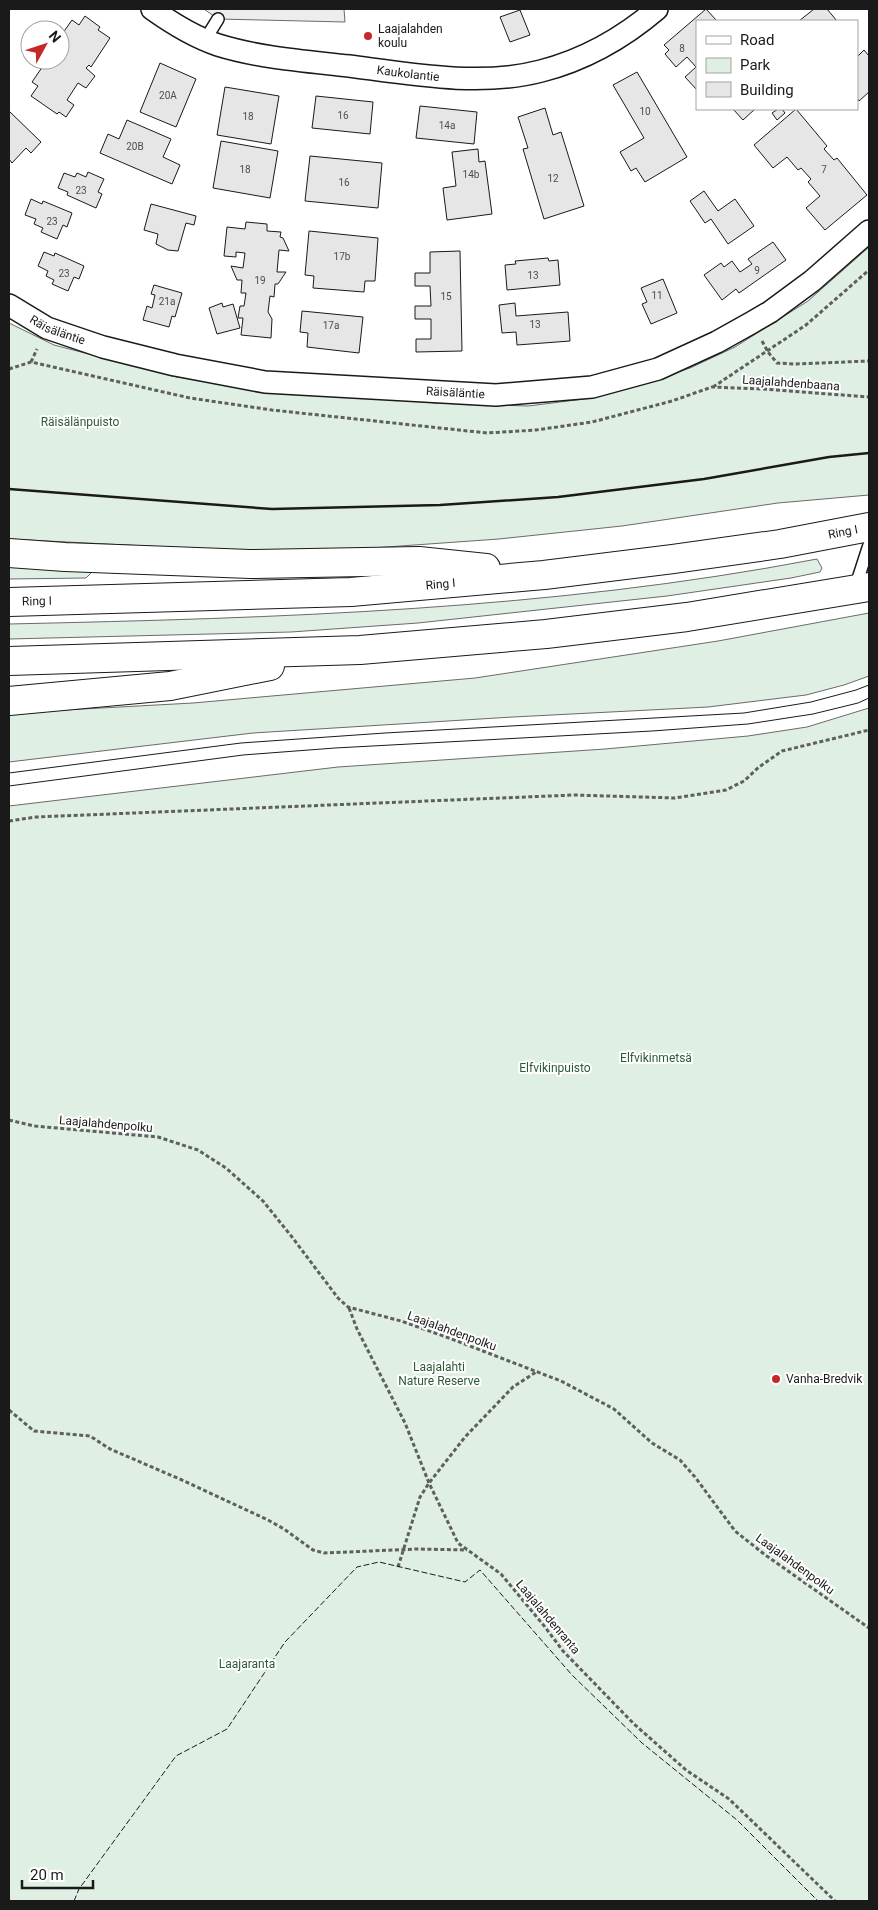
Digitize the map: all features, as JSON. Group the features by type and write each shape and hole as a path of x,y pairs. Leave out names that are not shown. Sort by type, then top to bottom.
{"highway":[{"name":"Ring I","path":"9,602 351,592 544,575 780,544 869,527"},
{"path":"9,553 250,564 419,561 544,575"},
{"path":"9,661 360,650 546,634 688,617 862,589"},
{"path":"9,701 170,686 360,650"}],"street":[{"name":"Kaukolantie","path":"152,9 191,35 219,45 274,58 441,77 498,78 540,72 579,59 616,39 656,9"},
{"name":"Räisäläntie","path":"9,305 47,328 103,348 175,366 264,382 496,395 582,388 658,369 751,324 812,281 869,231"}],"lane":[{"path":"205,40 218,19"},
{"path":"862,589 869,545"}],"path":[{"path":"869,270 806,325 768,352 777,363 869,361"},
{"name":"Laajalahdenbaana","path":"768,352 712,387 869,397"},
{"path":"9,369 31,362"},
{"path":"9,821 36,817 574,795 675,798 726,790 744,781 759,767 782,751 869,730"},
{"name":"Laajalahdenpolku","path":"9,1120 34,1126 158,1137 198,1150 226,1168 263,1201 338,1298 348,1308 401,1321 561,1381 614,1410 652,1443 680,1460 736,1531 764,1554 869,1626"},
{"name":"Laajalahdenranta","path":"348,1308 405,1423 429,1483 458,1543 501,1574 563,1651 634,1724 686,1770 729,1799 834,1901"},
{"path":"398,1567 420,1497 429,1483 465,1437 513,1387 536,1372"},
{"path":"9,1410 34,1431 90,1436 110,1449 268,1520 313,1550 324,1553 468,1550"}],"green space":[{"name":"Räisälänpuisto","path":"869,247 869,495 778,503 622,526 499,539 344,550 223,550 9,539 9,323 54,345 177,377 249,387 435,403 528,406 584,399 632,387 690,368 735,347 808,301"},
{"path":"817,559 822,568 820,572 791,578 667,596 418,623 291,632 9,639 9,624 313,614 516,600 616,590 717,576"},
{"path":"9,563 89,568 92,572 86,578 9,579"},
{"path":"869,613 869,676 806,695 708,707 253,733 9,762 9,713 193,703 475,678 718,641"},
{"name":"Laajalahti Nature Reserve","path":"869,708 869,1901 9,1901 9,806 338,767 605,749 748,736 807,727"}],"shaded area":[{"path":"204,9 344,9 345,22 218,19"}],"building":[{"path":"706,9 716,20 696,20 696,67 687,57 676,67 665,54 669,50 664,45"},
{"path":"814,9 827,9 836,20 800,20"},
{"path":"520,10 530,35 510,42 500,17"},
{"path":"85,16 100,27 98,30 110,38 91,67 89,65 86,68 95,76 86,88 78,83 67,100 74,105 66,117 59,112 57,114 31,96 38,86 32,82 40,70 70,70 70,23 72,20 79,25"},
{"path":"864,50 869,56 869,92 859,101 858,100 858,56"},
{"path":"160,63 196,79 176,127 140,112"},
{"path":"696,67 696,89 685,77"},
{"path":"637,72 687,157 645,182 636,168 631,171 620,152 644,138 613,85"},
{"path":"225,87 279,96 271,144 217,135"},
{"path":"316,96 373,102 370,134 312,128"},
{"path":"420,106 477,112 474,144 416,138"},
{"path":"545,108 553,135 561,132 584,206 544,219 523,149 528,148 518,117"},
{"path":"734,110 754,110 743,120"},
{"path":"776,110 783,110 785,113 777,120 772,113"},
{"path":"797,110 827,146 824,149 834,160 837,158 867,195 825,230 806,208 820,196 808,182 811,179 801,168 798,170 787,157 773,168 754,145"},
{"path":"9,111 41,142 31,153 26,148 12,163 9,159"},
{"path":"127,120 171,139 163,157 180,165 172,184 100,153 108,134 119,139"},
{"path":"221,141 278,151 270,198 213,188"},
{"path":"478,149 479,162 485,161 492,214 447,220 443,188 456,186 452,152"},
{"path":"310,156 382,163 378,208 305,201"},
{"path":"88,172 104,179 98,192 102,194 96,208 67,195 68,192 58,188 64,173 75,177 77,173 86,177"},
{"path":"704,191 718,211 735,199 754,226 728,244 711,219 705,223 690,201"},
{"path":"31,199 42,204 43,201 72,213 67,227 63,225 57,239 41,232 43,228 34,224 36,219 25,215"},
{"path":"151,204 196,216 194,225 186,223 178,251 168,250 156,244 158,234 144,230"},
{"path":"246,222 267,224 267,231 281,232 280,237 283,238 289,251 279,250 277,272 286,272 278,284 275,284 274,297 270,296 268,312 272,319 271,338 241,335 243,318 238,318 240,306 244,306 246,293 241,293 242,280 237,280 231,266 243,268 245,253 236,252 236,257 224,256 227,227 245,229"},
{"path":"309,231 378,238 375,281 365,281 364,292 313,288 314,276 305,275"},
{"path":"773,242 786,260 739,293 736,289 722,300 704,275 721,263 724,267 732,261 740,272 752,264 748,259"},
{"path":"460,251 462,351 416,352 416,339 431,339 431,319 415,319 415,306 431,306 430,286 415,286 415,273 430,273 430,252"},
{"path":"44,252 54,256 55,253 84,266 79,279 74,277 68,291 52,284 54,280 46,276 48,271 38,266"},
{"path":"548,258 549,261 558,260 560,285 507,290 505,265 516,264 515,261"},
{"path":"663,279 677,313 651,324 642,304 647,302 641,288"},
{"path":"154,285 182,293 175,317 172,316 169,327 143,320 147,306 152,308 155,295 151,294"},
{"path":"222,303 223,307 233,304 240,328 217,334 209,308"},
{"path":"515,303 516,316 568,312 570,341 517,345 516,332 502,333 499,305"},
{"path":"302,311 363,317 359,353 307,347 308,333 300,332"}],"tram line":[{"path":"9,773 241,743 744,713 811,702 869,685"},
{"path":"9,786 243,755 748,724 813,714 858,703 869,698"}],"fence":[{"path":"74,1901 79,1889 176,1756 227,1729 285,1642 357,1567 379,1562 465,1582 480,1570 572,1675 642,1743 737,1820 818,1901"}],"wall":[{"path":"9,489 272,509 440,505 558,497 704,479 829,457 869,453"}],"place":[{"name":"Laajalahden koulu","path":"368,36"},
{"name":"Vanha-Bredvik","path":"776,1379"}],"park label":[{"name":"Elfvikinmetsä","path":"656,1058"},
{"name":"Elfvikinpuisto","path":"555,1068"},
{"name":"Laajaranta","path":"247,1664"}]}
